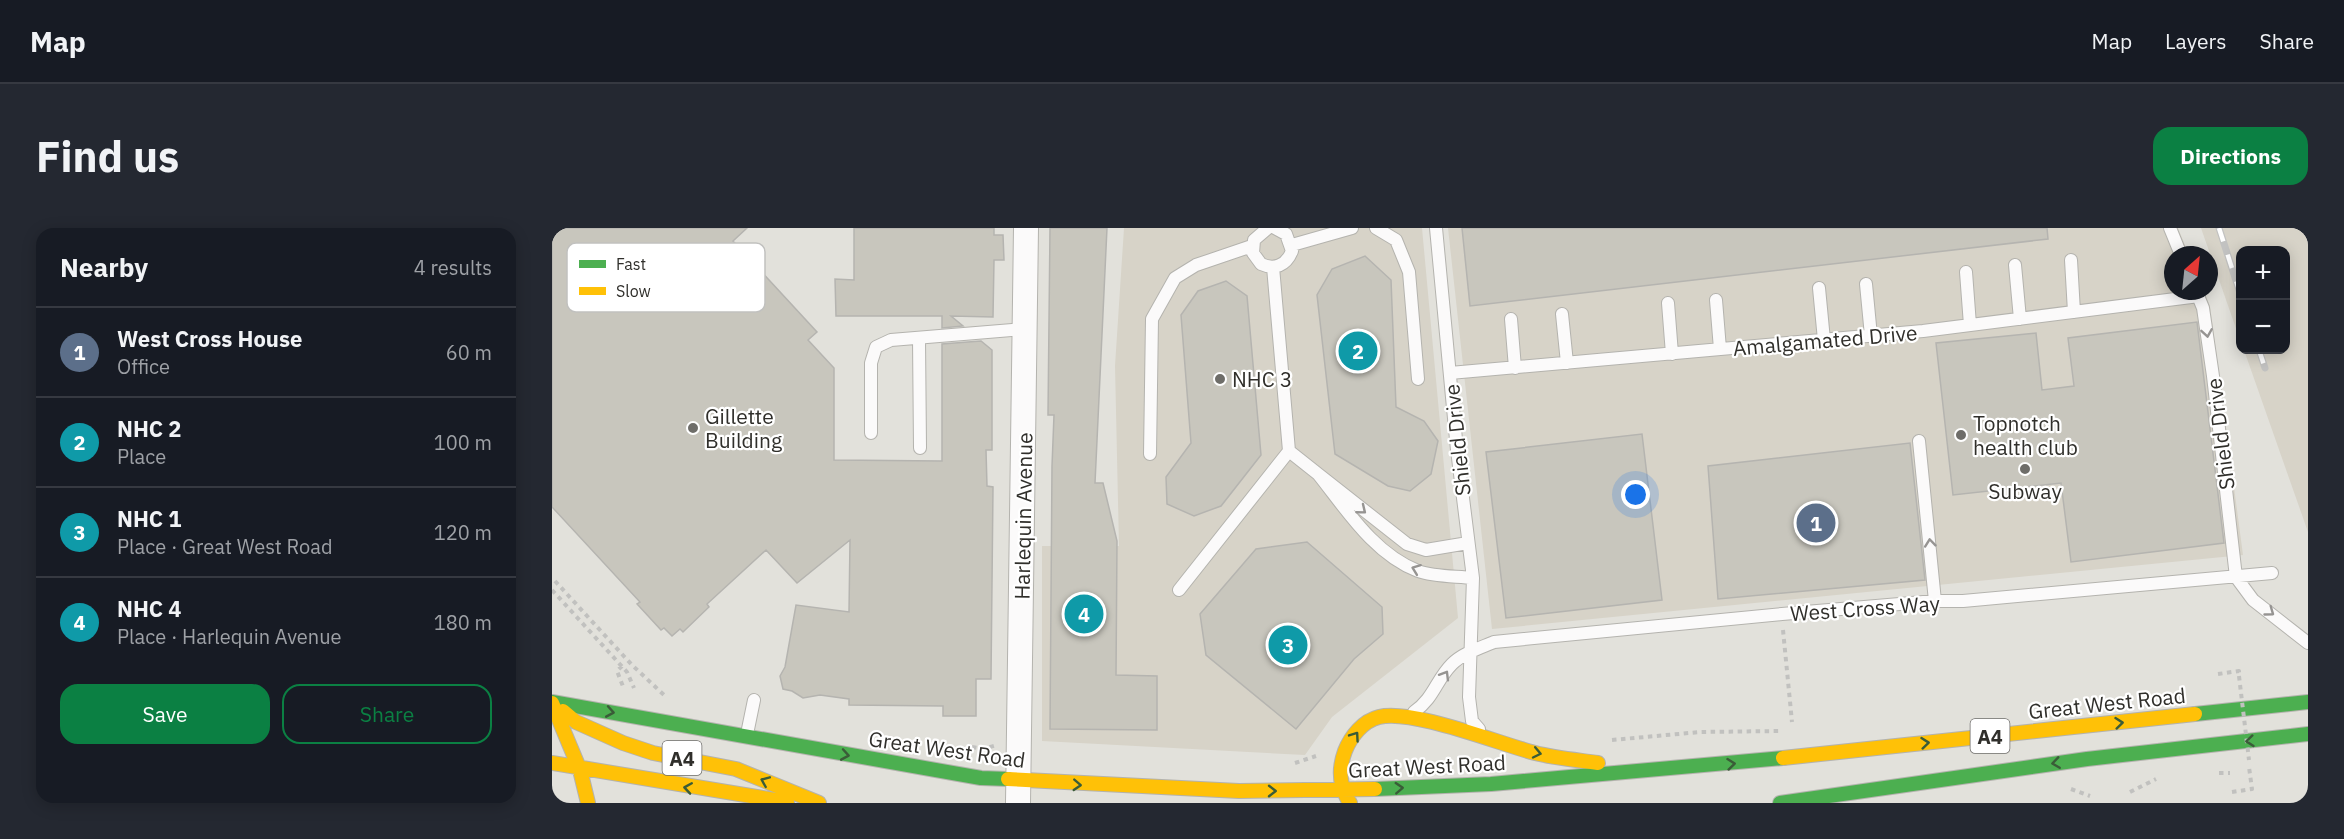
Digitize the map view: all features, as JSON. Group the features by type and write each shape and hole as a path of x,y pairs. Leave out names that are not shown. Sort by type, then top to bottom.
{"main road":[{"name":"Great West Road","path":"552,702 965,776 1018,792 1158,789 1341,791 1491,784 1673,770 2308,702"},
{"path":"552,702 580,770 588,803"},
{"name":"A4","path":"552,702 576,722 623,743 652,753 736,769 819,803"},
{"path":"1350,803 1341,791 1343,758 1359,728 1371,719 1387,715 1408,716 1487,740 1576,760 1673,770"},
{"name":"A4","path":"1788,803 2087,759 2308,734"},
{"path":"552,744 580,770"},
{"name":"A4","path":"552,763 580,770 793,803"}],"street":[{"name":"Harlequin Avenue","path":"1018,792 1026,228"}],"lane":[{"path":"1150,454 1152,319 1175,278 1196,265 1252,246 1257,234 1268,228"},
{"path":"1252,246 1261,264 1280,266 1289,258 1292,245 1286,234 1275,228"},
{"path":"1292,245 1352,228"},
{"path":"1376,228 1396,240 1409,272 1418,379"},
{"name":"Shield Drive","path":"1436,228 1473,578 1469,697 1472,721 1487,740"},
{"path":"2170,228 2177,246"},
{"path":"2071,260 2074,312"},
{"path":"2015,265 2020,319"},
{"path":"1179,590 1289,451 1273,267"},
{"path":"1966,272 1970,325"},
{"path":"1866,284 1871,336"},
{"path":"1819,288 1824,340"},
{"name":"Amalgamated Drive","path":"1450,373 1871,336 2020,319 2164,299"},
{"path":"1716,300 1720,349"},
{"name":"Shield Drive","path":"2200,300 2203,308 2213,376 2236,578"},
{"path":"1668,303 1672,354"},
{"path":"1562,314 1567,363"},
{"path":"1511,319 1515,368"},
{"path":"871,433 871,363 876,346 891,340 1025,329"},
{"path":"918,339 920,448"},
{"path":"1919,441 1935,601"},
{"path":"1289,451 1407,544 1426,550 1468,543"},
{"path":"1318,474 1370,537 1397,561 1420,572 1473,578"},
{"name":"West Cross Way","path":"1408,716 1425,704 1450,666 1470,652 1494,642 1935,601 1963,601 2272,573"},
{"path":"2236,578 2253,600 2308,643"},
{"path":"746,737 754,700"}],"path":[{"path":"555,581 632,665 668,698"},
{"path":"552,590 622,666 632,680 634,688"},
{"path":"1784,644 1792,722"},
{"path":"622,666 617,671 624,685"},
{"path":"2218,674 2239,671 2252,789 2232,792"},
{"path":"1606,740 1711,732 1776,729 1782,731"},
{"name":"Great West Road","path":"1293,764 1308,760 1322,749"}],"shaded area":[{"path":"1124,228 1422,228 1458,618 1332,717 1305,755 1042,741 1042,546 1119,546 1115,366"},
{"path":"1448,228 2178,228 2185,246 2164,246 2164,300 2208,300 2210,306 2243,555 1492,629"},
{"path":"2201,228 2308,228 2308,532 2245,354 2290,354 2290,246 2236,246 2236,329 2218,277 2218,246 2207,246"}],"building":[{"path":"552,228 747,228 733,241 735,243 567,243 567,312 765,312 765,276 817,332 808,340 834,368 834,460 942,461 942,344 981,341 992,350 992,450 986,450 987,486 993,487 991,679 976,679 976,716 943,716 943,706 849,705 849,699 820,695 803,698 792,691 783,689 780,676 785,667 796,605 849,612 850,540 797,583 766,550 707,604 709,607 683,632 680,629 672,636 664,628 661,630 637,604 640,602 552,507"},
{"path":"854,228 994,228 994,235 1003,235 1004,260 994,260 993,317 951,316 963,326 942,328 942,316 836,316 835,279 854,280"},
{"path":"1050,228 1107,228 1095,483 1103,483 1117,541 1116,675 1157,676 1157,730 1050,729 1054,415 1048,415"},
{"path":"1462,228 2047,228 2048,239 1470,306"},
{"path":"1365,256 1391,280 1396,407 1424,421 1438,441 1431,474 1410,491 1388,486 1335,454 1317,295 1332,269"},
{"name":"NHC 3","path":"1226,281 1247,296 1261,455 1221,506 1194,516 1167,504 1166,477 1191,443 1181,315 1198,291"},
{"path":"2197,322 2224,543 2071,562 2061,483 1953,495 1936,343 2036,333 2042,390 2074,386 2068,338"},
{"path":"1642,434 1662,600 1506,618 1486,452"},
{"path":"1910,443 1925,580 1718,599 1708,466"},
{"path":"1307,542 1382,607 1383,634 1354,659 1296,729 1206,655 1200,614 1256,549"}],"railway":[{"path":"2219,228 2236,281"},
{"path":"2260,354 2265,368"}],"traffic: fast":[{"path":"552,702 981,778 1008,779"},
{"path":"2195,714 2308,702"},
{"path":"1780,803 2087,759 2308,734"},
{"path":"1375,789 1491,784 1783,758"}],"traffic: slow":[{"path":"552,703 580,770 588,803"},
{"path":"563,711 576,722 623,743 653,753 736,769 819,803"},
{"path":"1783,758 2195,714"},
{"path":"1350,803 1341,778 1341,765 1345,751 1358,730 1379,717 1394,716 1433,722 1535,753 1598,763"},
{"path":"552,763 787,802"},
{"path":"1008,779 1239,791 1375,789"}],"place":[{"name":"NHC 2","path":"1358,351"},
{"name":"NHC 3","path":"1220,379"},
{"name":"Gillette Building","path":"693,428"},
{"name":"Topnotch health club","path":"1961,435"},
{"name":"Subway","path":"2025,469"},
{"name":"West Cross House","path":"1816,523"},
{"name":"NHC 4","path":"1084,614"},
{"name":"NHC 1","path":"1288,645"}]}
